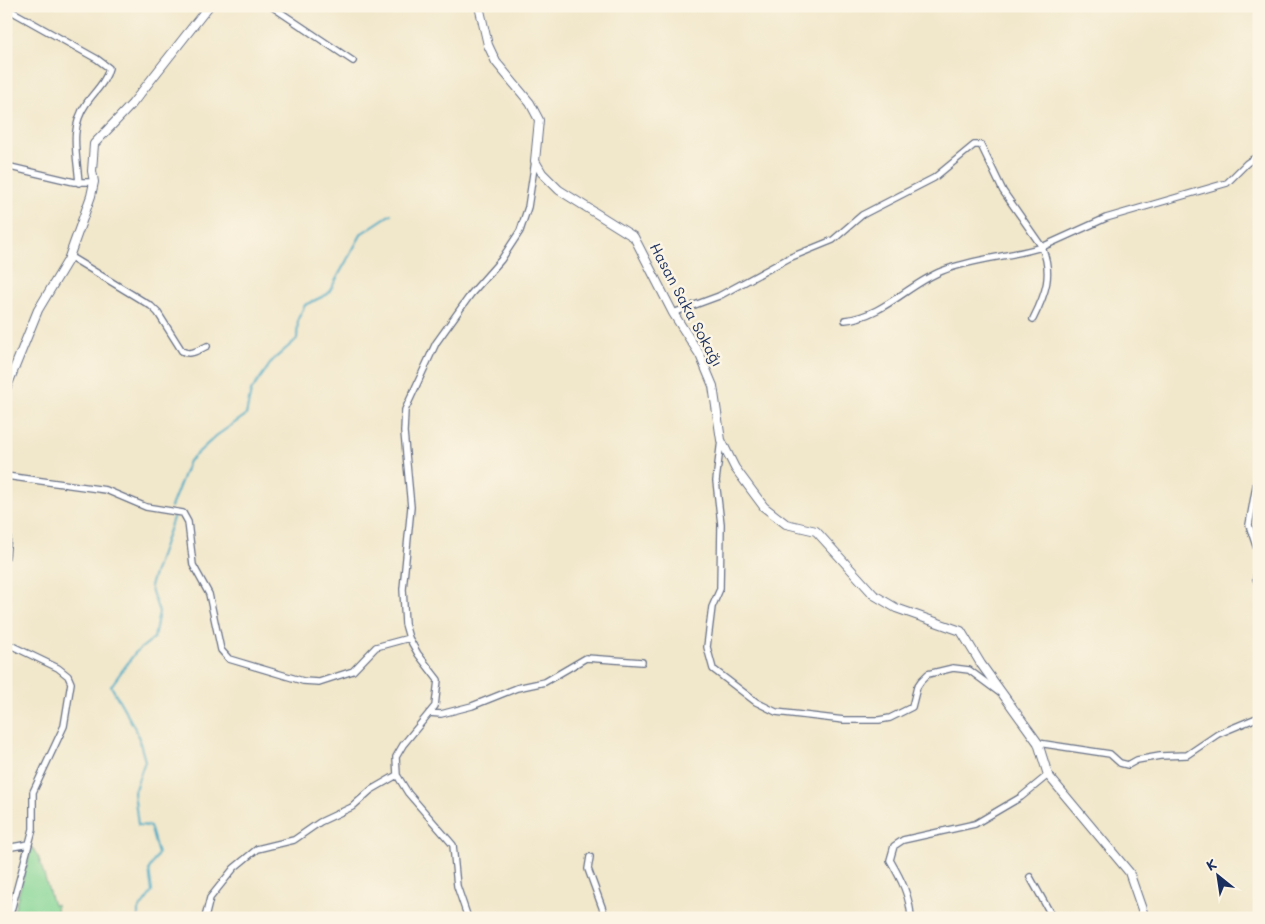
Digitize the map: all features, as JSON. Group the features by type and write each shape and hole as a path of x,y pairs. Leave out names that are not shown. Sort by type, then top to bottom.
{"street":[{"path":"7,6 13,12 97,59 109,68 107,75 85,105 75,125 79,183"},
{"path":"6,389 38,310 69,256 92,196 94,144 132,104 209,6"},
{"path":"271,6 353,61"},
{"path":"468,918 457,886 453,845 408,793 397,775 396,757 403,745 430,713 437,698 438,680 418,654 409,638 403,604 411,507 403,425 407,402 436,343 515,240 526,214 536,161 539,120 530,103 496,62 488,45 479,6"},
{"path":"673,314 732,290 789,258 833,240 862,215 934,178 974,145 982,145 1003,190 1042,247 1046,258 1048,282 1045,295 1033,319"},
{"path":"845,320 860,318 876,312 924,280 950,268 1042,247 1106,218 1227,183 1247,163 1259,155"},
{"name":"Hasan Saka Sokağı","path":"536,161 542,173 559,190 634,237 673,314 700,355 712,386 721,440 735,468 764,506 786,524 816,531 874,595 896,608 961,631 1038,743 1048,775 1129,872 1145,918"},
{"path":"6,166 79,183 94,182"},
{"path":"69,256 151,306 158,313 182,351 186,353 194,352 207,346"},
{"path":"721,440 716,481 721,524 720,589 712,607 706,647 713,669 756,702 776,712 844,720 884,719 912,707 917,687 928,674 953,668 969,670 1004,696"},
{"path":"1259,469 1249,525 1259,555"},
{"path":"6,476 106,490 146,507 183,513 188,522 193,565 209,594 221,650 229,660 303,681 318,682 353,671 376,647 409,638"},
{"path":"6,525 8,534 6,556"},
{"path":"1259,562 1256,579 1259,585"},
{"path":"6,589 6,612"},
{"path":"6,643 58,668 68,676 71,683 64,726 33,792 33,829 9,918"},
{"path":"430,713 441,714 472,706 517,688 545,682 586,658 642,662"},
{"path":"1038,743 1110,754 1120,763 1128,765 1137,760 1160,756 1188,755 1218,734 1259,717"},
{"path":"205,918 210,898 234,868 257,849 294,840 320,822 352,807 371,790 397,775"},
{"path":"911,918 910,905 903,884 890,860 894,846 903,840 975,824 1021,797 1048,775"},
{"path":"6,848 29,844"},
{"path":"590,857 588,869 606,918"},
{"path":"1030,877 1053,918"}],"green space":[{"path":"32,847 39,858 53,905 56,904 57,918 12,918"}],"waterway":[{"path":"171,507 189,461 216,436 246,415 251,391 273,360 297,339 298,319 305,305 328,294 362,233 391,214"},
{"path":"138,918 138,911 152,892 149,869 158,854 150,826 138,825 134,792 145,761 137,732 111,686 135,653 154,638 159,612 150,586 174,515"}]}
